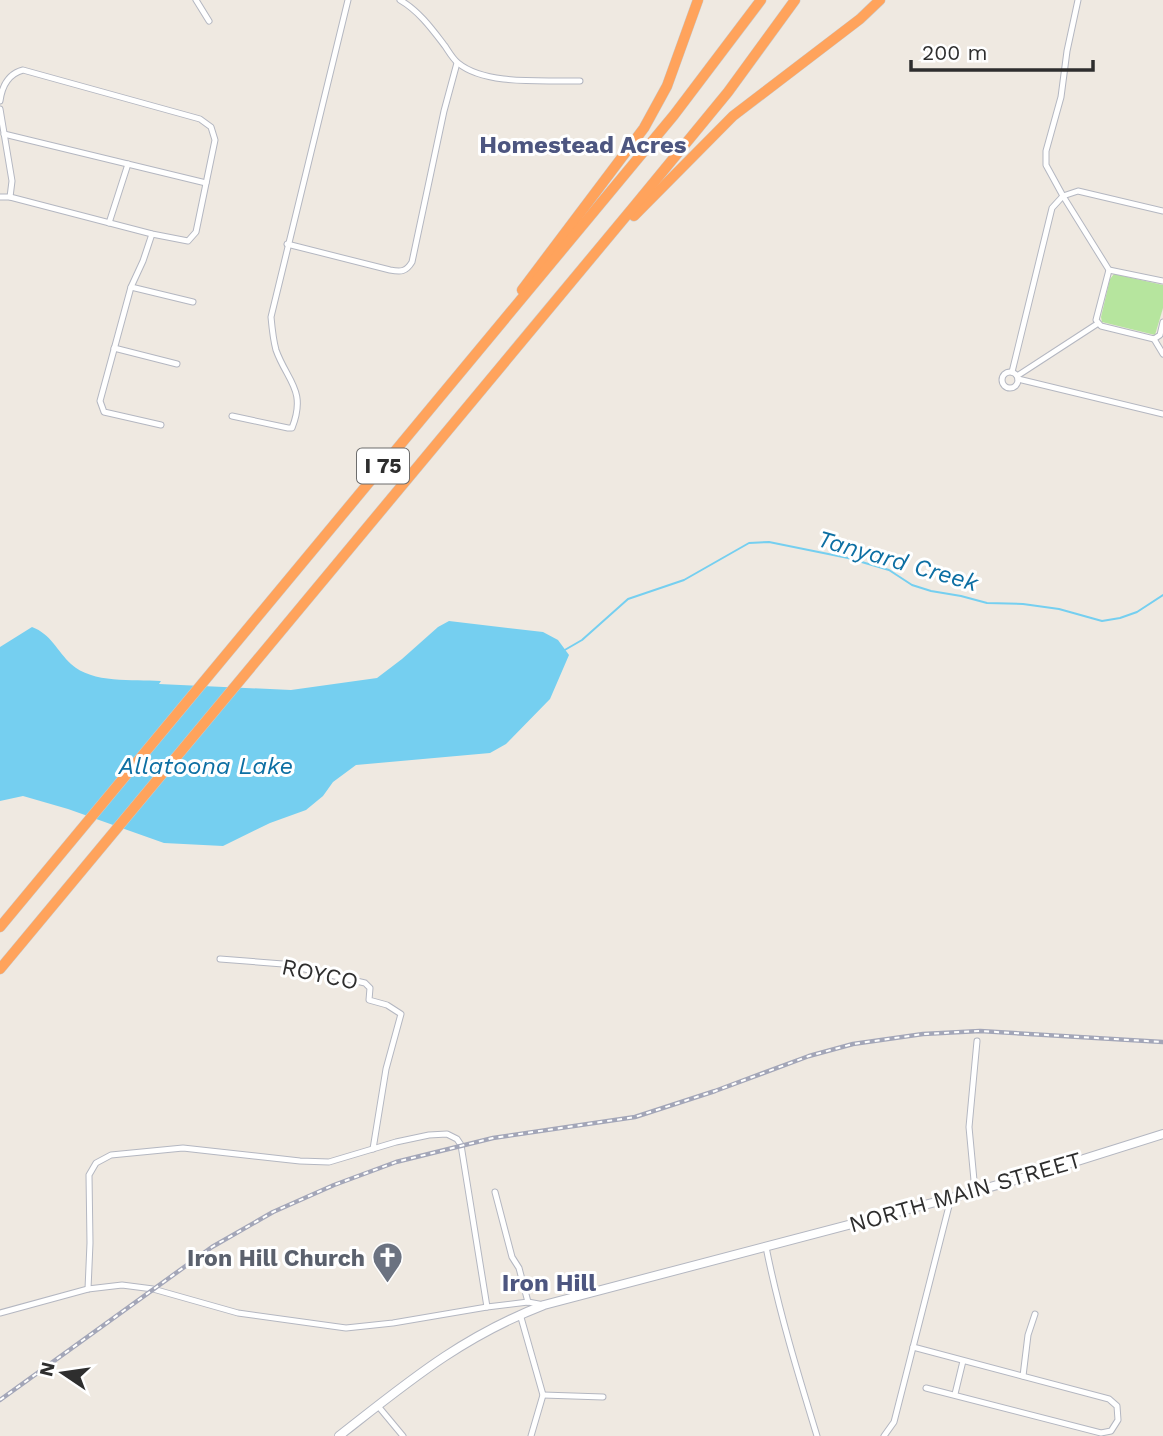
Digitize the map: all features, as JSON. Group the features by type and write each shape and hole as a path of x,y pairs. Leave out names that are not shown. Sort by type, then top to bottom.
{"highway":[{"path":"498,327 532,274 644,128 667,86 698,0"},
{"name":"I 75","path":"0,927 706,74 761,0"},
{"name":"I 75","path":"0,969 728,92 794,0"},
{"path":"607,239 666,185 733,116 844,32 880,0"}],"street":[{"path":"195,0 209,21"},
{"path":"232,416 288,428 292,428 295,419 295,386 277,352 271,317 348,0"},
{"path":"400,0 410,6 429,26 457,63 472,71 502,79 580,81"},
{"path":"1016,375 1097,324 1109,270 1046,165 1046,150 1058,110 1078,0"},
{"path":"287,244 390,270 402,272 409,268 457,63"},
{"path":"0,101 1,90 9,78 15,72 23,70 200,119 211,127 215,140 196,232 191,239 181,241 10,197 0,197"},
{"path":"0,108 12,181 10,197"},
{"path":"5,134 206,183"},
{"path":"109,223 128,164"},
{"path":"1016,375 1052,208 1063,196 1078,191 1163,211"},
{"path":"152,234 131,287 100,401 104,412 161,425"},
{"path":"1109,270 1163,281"},
{"path":"131,287 193,302"},
{"path":"1154,339 1160,335 1163,322"},
{"path":"1097,324 1154,339 1163,354"},
{"path":"114,348 177,364"},
{"path":"1016,375 1163,414"},
{"name":"ROYCO","path":"220,959 282,964 365,982 370,988 369,1000 387,1004 401,1014 386,1069 373,1149"},
{"path":"975,1191 969,1127 977,1041"},
{"path":"88,1289 89,1175 96,1163 111,1155 183,1148 329,1162 429,1135 447,1134 457,1139 461,1145 487,1307"},
{"name":"NORTH MAIN STREET","path":"339,1436 455,1348 520,1314 544,1305 951,1198 1163,1134"},
{"path":"495,1192 512,1257 519,1268 528,1302"},
{"path":"884,1436 894,1422 951,1198"},
{"path":"766,1247 793,1360 817,1436"},
{"path":"2,1310 88,1289 122,1286 153,1289 238,1313 346,1328 528,1302 544,1305"},
{"path":"520,1314 543,1395 531,1436"},
{"path":"1023,1376 1028,1335 1035,1314"},
{"path":"913,1347 1109,1399 1117,1405 1118,1420 1111,1431 1101,1433 926,1388"},
{"path":"955,1394 963,1361"},
{"path":"543,1395 603,1398"},
{"path":"378,1406 403,1436"}],"green space":[{"path":"1114,274 1163,285 1163,308 1155,335 1102,322 1110,279"}],"water":[{"name":"Allatoona Lake","path":"449,621 543,632 558,640 569,655 550,699 506,744 490,753 356,765 333,782 323,796 306,810 270,823 223,846 164,843 23,796 0,801 0,647 32,627 49,638 71,664 101,678 161,681 159,684 291,690 377,678 438,627"}],"waterway":[{"name":"Tanyard Creek","path":"563,651 582,640 628,599 684,580 749,543 769,542 848,558 889,570 912,585 931,591 987,603 1059,609 1102,621 1137,612 1163,595"}],"railway":[{"path":"0,1400 212,1247 273,1212 396,1162 493,1138 635,1117 809,1056 853,1044 923,1034 980,1031 1163,1042"}],"place":[{"name":"Iron Hill Church","path":"388,1285"}],"district":[{"name":"Homestead Acres","path":"583,145"},
{"name":"Iron Hill","path":"549,1283"}]}
